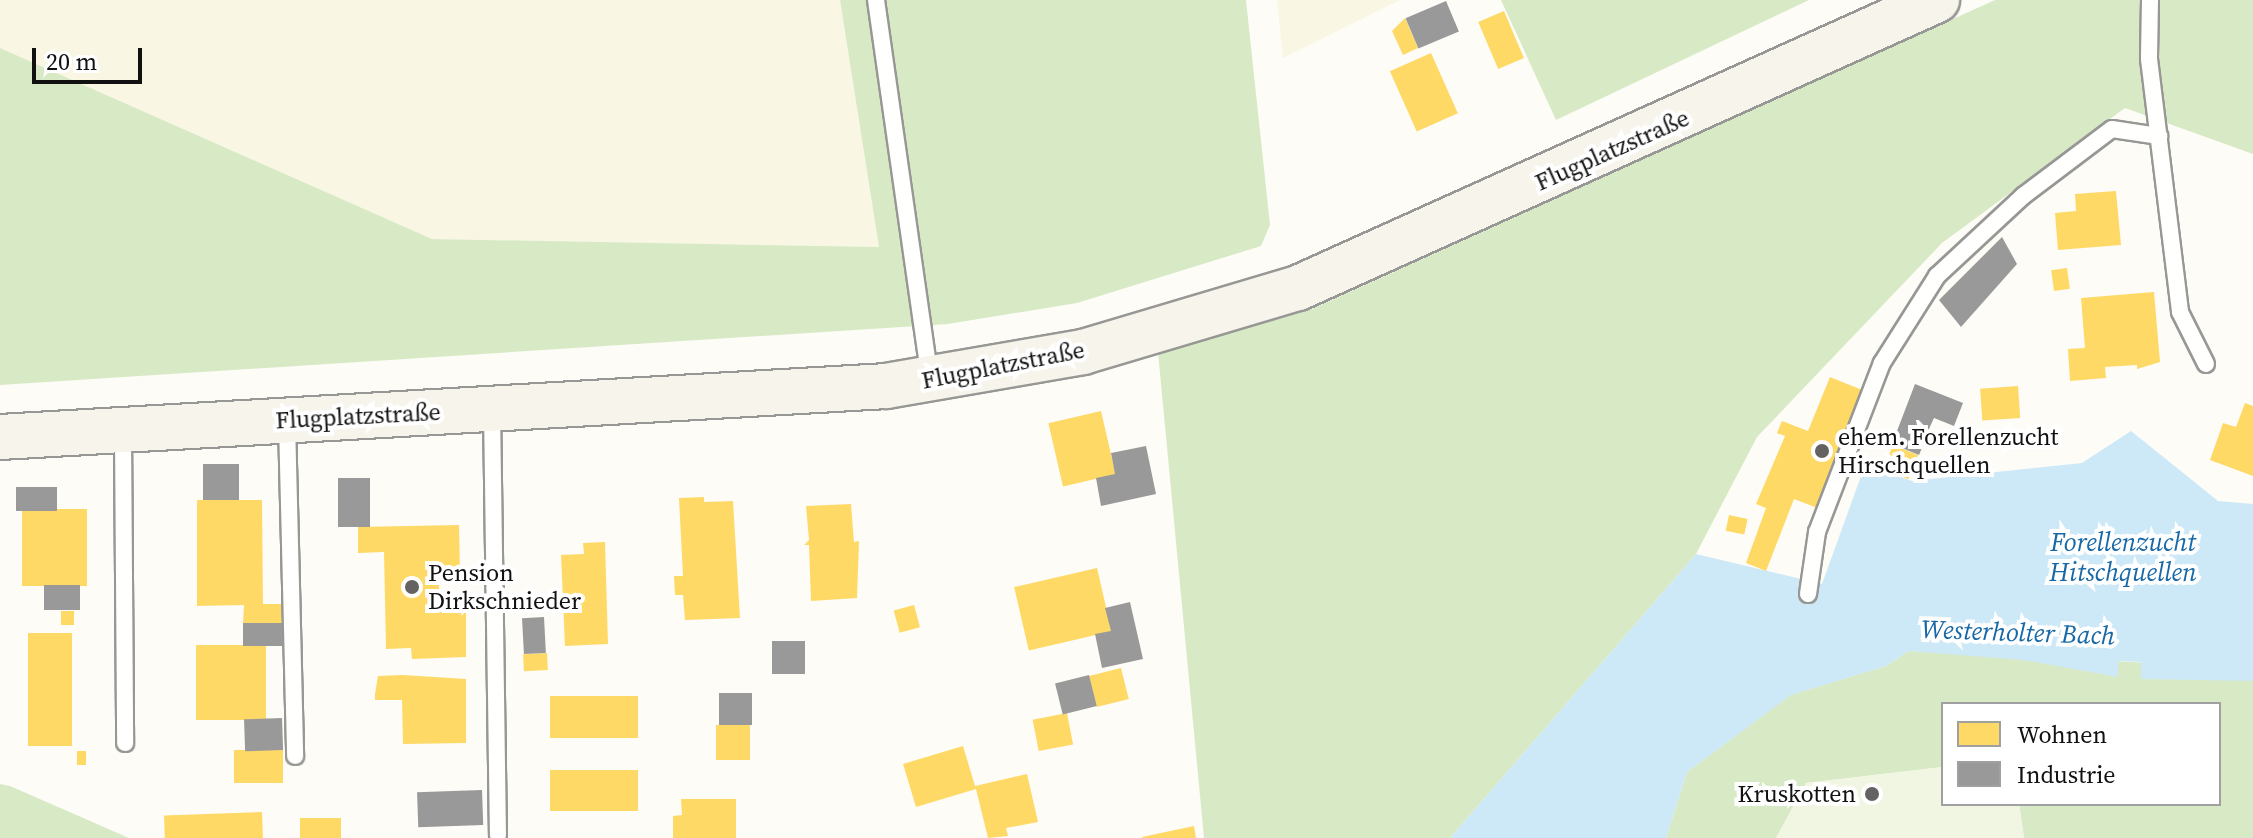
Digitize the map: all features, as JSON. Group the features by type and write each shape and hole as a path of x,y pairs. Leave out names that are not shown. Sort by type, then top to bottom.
{"street":[{"name":"Flugplatzstraße","path":"0,437 930,380 1083,352 1298,288 1937,0"}],"lane":[{"path":"876,0 930,380"},
{"path":"2150,0 2149,59 2180,312 2206,364"},
{"path":"1808,594 1817,532 1882,363 1937,276 2023,196 2112,129 2159,136"},
{"path":"492,409 498,835"},
{"path":"287,420 295,756"},
{"path":"123,430 125,743"}],"shaded area":[{"path":"0,0 840,0 880,247 432,239 0,48"},
{"path":"1277,0 1400,0 1283,58"}],"green space":[{"path":"840,0 1246,0 1270,225 1261,246 1077,303 948,324 0,385 0,48 432,239 879,247"},
{"path":"1501,0 1809,0 1556,120"},
{"path":"1995,0 2253,0 2253,154 2125,108 1942,243 1757,437 1696,554 1450,838 1204,838 1158,352 1312,309"},
{"path":"1909,651 2253,668 2253,838 2024,838 2019,806 2221,806 2221,702 1941,702 1941,767 1806,783 1776,838 1666,838 1687,772 1790,695 1886,666"},
{"name":"Kruskotten","path":"1941,767 1941,806 2019,806 2024,838 1776,838 1806,783"},
{"path":"0,784 10,786 129,838 0,838"}],"water":[{"name":"Forellenzucht Hitschquellen","path":"2131,431 2218,501 2253,504 2253,681 2141,679 2141,662 2118,661 2118,677 2023,660 1909,651 1886,666 1791,695 1687,772 1666,838 1450,838 1696,554 1822,584 1865,465 1912,481 2082,463"}],"building: Wohnen":[{"path":"1504,11 1524,58 1498,69 1478,22"},
{"path":"1405,18 1418,48 1403,55 1392,31"},
{"path":"1431,53 1458,113 1417,132 1390,71"},
{"path":"2116,191 2121,245 2058,250 2055,213 2076,211 2075,194"},
{"path":"2067,268 2070,289 2054,291 2051,270"},
{"path":"2154,292 2160,362 2137,369 2137,365 2105,367 2106,378 2070,381 2068,349 2085,348 2081,298"},
{"path":"1830,377 1867,392 1820,509 1794,499 1766,571 1746,563 1766,508 1756,504 1785,436 1777,433 1782,421 1808,431"},
{"path":"2018,386 2020,418 1982,421 1980,389"},
{"path":"2245,403 2253,406 2253,476 2210,460 2223,423 2236,427"},
{"path":"1101,411 1116,474 1063,486 1048,423"},
{"path":"1893,445 1918,455 1908,479 1883,469"},
{"path":"704,497 704,502 733,501 740,618 685,620 683,595 675,595 674,576 683,576 679,498"},
{"path":"197,500 262,500 263,604 282,604 282,623 243,623 244,605 197,606"},
{"path":"851,504 854,542 859,541 857,598 811,601 809,545 804,545 809,540 806,506"},
{"path":"22,509 87,509 87,586 22,586"},
{"path":"1729,515 1748,519 1744,535 1726,531"},
{"name":"Pension Dirkschnieder","path":"459,525 460,574 439,574 439,600 466,600 466,657 412,659 411,648 386,649 384,552 358,553 358,527"},
{"path":"605,542 608,644 565,646 561,555 584,554 583,543"},
{"path":"1097,568 1112,631 1029,650 1014,587"},
{"path":"914,605 920,627 900,633 894,610"},
{"path":"61,611 74,611 74,625 61,625"},
{"path":"28,633 72,633 72,746 28,746"},
{"path":"196,645 266,645 266,720 196,720"},
{"path":"547,653 548,670 524,671 523,654"},
{"path":"1121,668 1129,699 1097,707 1089,676"},
{"path":"378,676 466,679 466,743 403,744 402,700 375,700 375,694"},
{"path":"550,696 638,696 638,738 550,738"},
{"path":"1067,713 1073,744 1039,751 1033,720"},
{"path":"716,725 750,725 750,760 716,760"},
{"path":"963,746 975,786 1027,774 1038,822 1006,828 1008,836 988,838 976,789 916,807 903,764"},
{"path":"234,750 283,750 283,783 234,783"},
{"path":"77,751 86,751 86,765 77,765"},
{"path":"550,770 638,770 638,811 550,811"},
{"path":"681,799 736,799 736,838 673,838 673,816 682,815"},
{"path":"262,812 263,838 165,838 164,815"},
{"path":"300,818 341,818 341,838 300,838"},
{"path":"1194,826 1196,838 1142,838 1142,837"}],"building: Industrie":[{"path":"1446,1 1459,31 1418,49 1405,18"},
{"path":"2002,237 2017,264 1961,327 1939,300"},
{"path":"1915,384 1963,403 1954,426 1934,418 1928,431 1938,435 1933,446 1924,443 1919,455 1892,444"},
{"path":"1146,446 1156,494 1101,506 1096,478 1115,474 1111,453"},
{"path":"203,464 239,464 239,500 203,500"},
{"path":"338,478 370,478 370,527 338,527"},
{"path":"16,487 57,487 57,511 16,511"},
{"path":"44,585 80,585 80,610 44,610"},
{"path":"1130,602 1143,659 1102,668 1095,634 1111,631 1105,608"},
{"path":"544,617 546,653 524,654 522,618"},
{"path":"243,623 282,623 282,646 243,646"},
{"path":"772,641 805,641 805,674 772,674"},
{"path":"1089,675 1097,706 1063,715 1055,683"},
{"path":"719,693 752,693 752,725 719,725"},
{"path":"282,718 283,750 245,751 244,719"},
{"path":"482,790 483,825 418,827 417,792"}],"place":[{"name":"ehem. Forellenzucht Hirschquellen","path":"1822,451"},
{"name":"Pension Dirkschnieder","path":"412,587"},
{"name":"Kruskotten","path":"1872,794"}],"water label":[{"name":"Westerholter Bach","path":"2018,633"}]}
